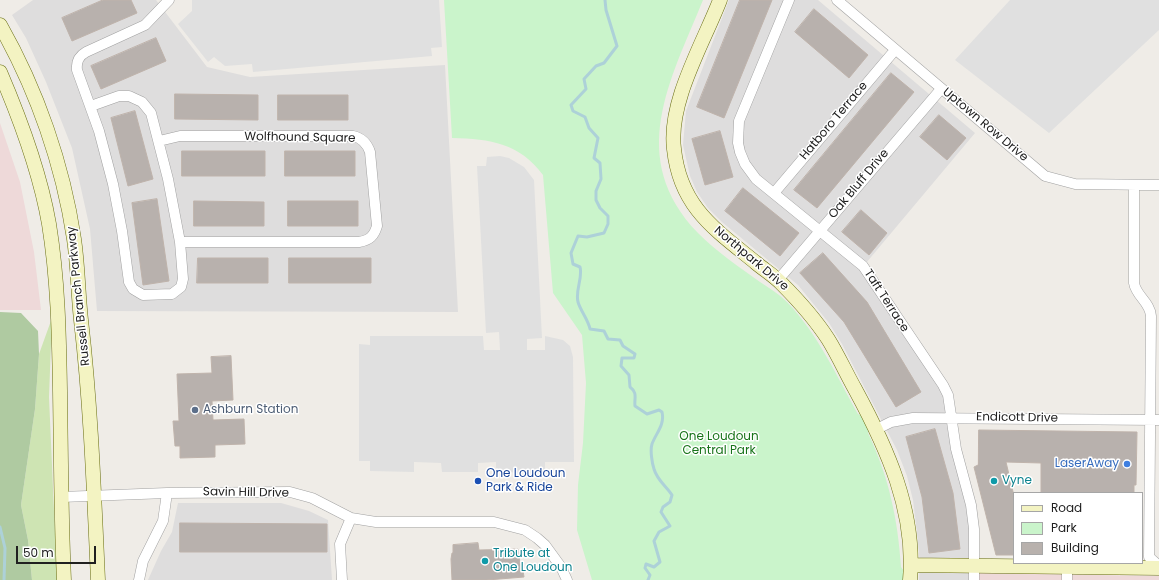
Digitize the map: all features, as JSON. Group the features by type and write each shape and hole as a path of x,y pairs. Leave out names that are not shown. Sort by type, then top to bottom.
{"main road":[{"name":"Northpark Drive","path":"720,0 686,84 673,123 673,148 679,180 691,204 704,218 778,280 805,310 828,339 888,452 901,494 909,539 911,565 910,580"},
{"name":"Russell Branch Parkway","path":"0,25 16,53 41,113 58,168 69,214 76,258 86,358 98,580"},
{"name":"Russell Branch Parkway","path":"0,72 23,130 49,223 57,289 64,580"},
{"path":"911,565 974,573 1067,573 1159,567"}],"street":[{"path":"91,106 120,96 129,96 138,99 146,105 151,113 168,179 180,242 184,278 181,287 169,295 143,295 133,289 129,282 122,231 113,184 91,106 77,70 77,62 86,52 145,25 169,0"},
{"name":"Taft Terrace","path":"789,0 744,107 738,132 738,143 745,164 756,178 863,266 943,385 948,395 956,449 971,505 974,529 974,573"},
{"name":"Uptown Row Drive","path":"836,0 1045,176 1075,184 1159,185"},
{"name":"Hatboro Terrace","path":"774,193 895,50"},
{"name":"Oak Bluff Drive","path":"778,280 941,89"},
{"name":"Wolfhound Square","path":"159,141 180,136 353,136 361,138 365,142 370,152 377,226 374,234 368,240 360,242 180,242"},
{"path":"1134,185 1134,283 1135,289 1148,305 1151,316 1155,420 1148,557 1159,567"},
{"name":"Endicott Drive","path":"877,429 891,422 903,419 952,417 1155,420"},
{"name":"Savin Hill Drive","path":"61,497 167,493 290,492 312,498 351,518 376,522 494,522 525,530 545,545 561,568 567,580"},
{"path":"139,580 143,561 163,521 167,493"},
{"path":"342,580 340,544 351,518"}],"shaded area":[{"path":"33,0 156,0 207,67 250,77 445,65 458,312 97,311 90,229 72,148 46,82 26,38 12,15"},
{"path":"192,0 439,0 442,47 431,48 432,56 253,72 252,64 225,66 214,57 208,62 178,24 192,11"},
{"path":"729,0 818,0 975,133 861,269 943,394 949,430 969,517 970,580 919,580 920,564 917,532 913,500 907,476 897,450 842,344 829,323 798,285 722,222 708,208 697,192 690,176 683,145 686,111"},
{"path":"1010,0 1159,0 1159,30 1049,133 955,60"},
{"path":"0,123 20,182 34,252 41,310 0,310"},
{"path":"500,156 509,158 524,167 534,180 542,338 527,339 527,350 545,350 545,336 563,340 570,346 573,357 574,462 545,462 545,473 496,472 496,462 478,463 478,472 442,472 441,463 414,462 414,472 370,471 370,461 359,461 359,344 370,345 370,336 483,336 484,350 500,350 499,332 486,333 477,166 486,166 487,157"},
{"path":"178,503 281,503 309,511 328,520 332,580 148,580 161,551 172,532"},
{"path":"979,573 1159,576 1159,580 979,580"}],"green space":[{"name":"One Loudoun Central Park","path":"444,0 703,0 678,60 668,90 661,119 659,148 664,176 676,205 698,233 728,259 781,296 798,314 826,355 858,414 862,416 869,429 868,433 882,466 898,532 901,567 904,571 903,580 592,580 577,530 578,485 583,443 586,383 582,335 553,293 543,175 534,164 514,149 492,142 452,138"},
{"path":"0,312 21,313 38,331 39,354 35,409 21,505 28,540 32,580 0,580"},
{"path":"52,318 49,397 57,580 32,580 28,540 21,505 35,409 39,354"}],"building":[{"path":"103,0 131,0 137,13 72,41 62,18"},
{"path":"740,0 772,0 724,118 697,107"},
{"path":"814,9 868,55 849,78 795,32"},
{"path":"156,38 166,61 101,89 91,66"},
{"path":"891,73 914,92 817,208 794,190"},
{"path":"175,94 258,95 258,120 175,119"},
{"path":"278,95 348,95 348,120 278,120"},
{"path":"135,111 153,179 128,186 111,118"},
{"path":"939,115 966,138 947,160 920,137"},
{"path":"720,131 733,177 705,185 692,139"},
{"path":"182,151 265,151 265,176 182,176"},
{"path":"285,151 355,151 355,176 285,176"},
{"path":"743,188 799,233 780,256 725,211"},
{"path":"157,199 169,281 143,285 132,203"},
{"path":"194,201 264,202 264,226 194,226"},
{"path":"288,201 358,201 358,226 288,226"},
{"path":"861,210 887,233 869,255 842,232"},
{"path":"823,253 867,302 921,392 896,407 844,322 800,273"},
{"path":"198,258 268,258 268,283 197,283"},
{"path":"289,258 371,258 371,283 289,283"},
{"name":"Ashburn Station","path":"231,356 233,400 212,401 213,420 244,419 245,444 215,445 215,457 180,458 180,446 175,446 173,421 179,421 177,374 212,373 211,357"},
{"path":"935,429 953,493 960,549 929,553 922,497 906,437"},
{"path":"979,430 1137,432 1136,485 1134,485 1134,492 1041,492 1041,463 1006,462 1013,492 1013,555 996,555 974,467 978,465"},
{"path":"180,523 327,524 327,552 180,552"},
{"name":"Tribute at One Loudoun","path":"478,543 479,550 518,549 524,577 487,580 452,580 451,559 453,545"}],"waterway":[{"path":"605,0 606,10 617,46 604,63 596,66 584,79 586,89 571,105 573,111 585,117 589,128 598,138 594,158 600,163 601,179 596,191 596,200 600,208 608,216 608,224 604,233 587,237 578,236 571,253 573,264 580,267 581,275 577,298 590,329 604,331 608,339 620,340 623,346 635,354 634,358 622,358 621,366 629,375 630,387 635,394 635,406 647,414 659,410 662,412 663,417 660,429 652,444 651,453 655,473 672,495 670,502 663,507 661,512 670,526 659,532 654,541 660,562 654,567 646,564 645,568 650,575 648,580"},
{"path":"0,527 5,548 4,580"}],"place":[{"name":"Ashburn Station","path":"195,410"},
{"name":"LaserAway","path":"1127,464"},
{"name":"One Loudoun Park & Ride","path":"478,481"},
{"name":"Vyne","path":"994,481"},
{"name":"Tribute at One Loudoun","path":"485,561"}]}
